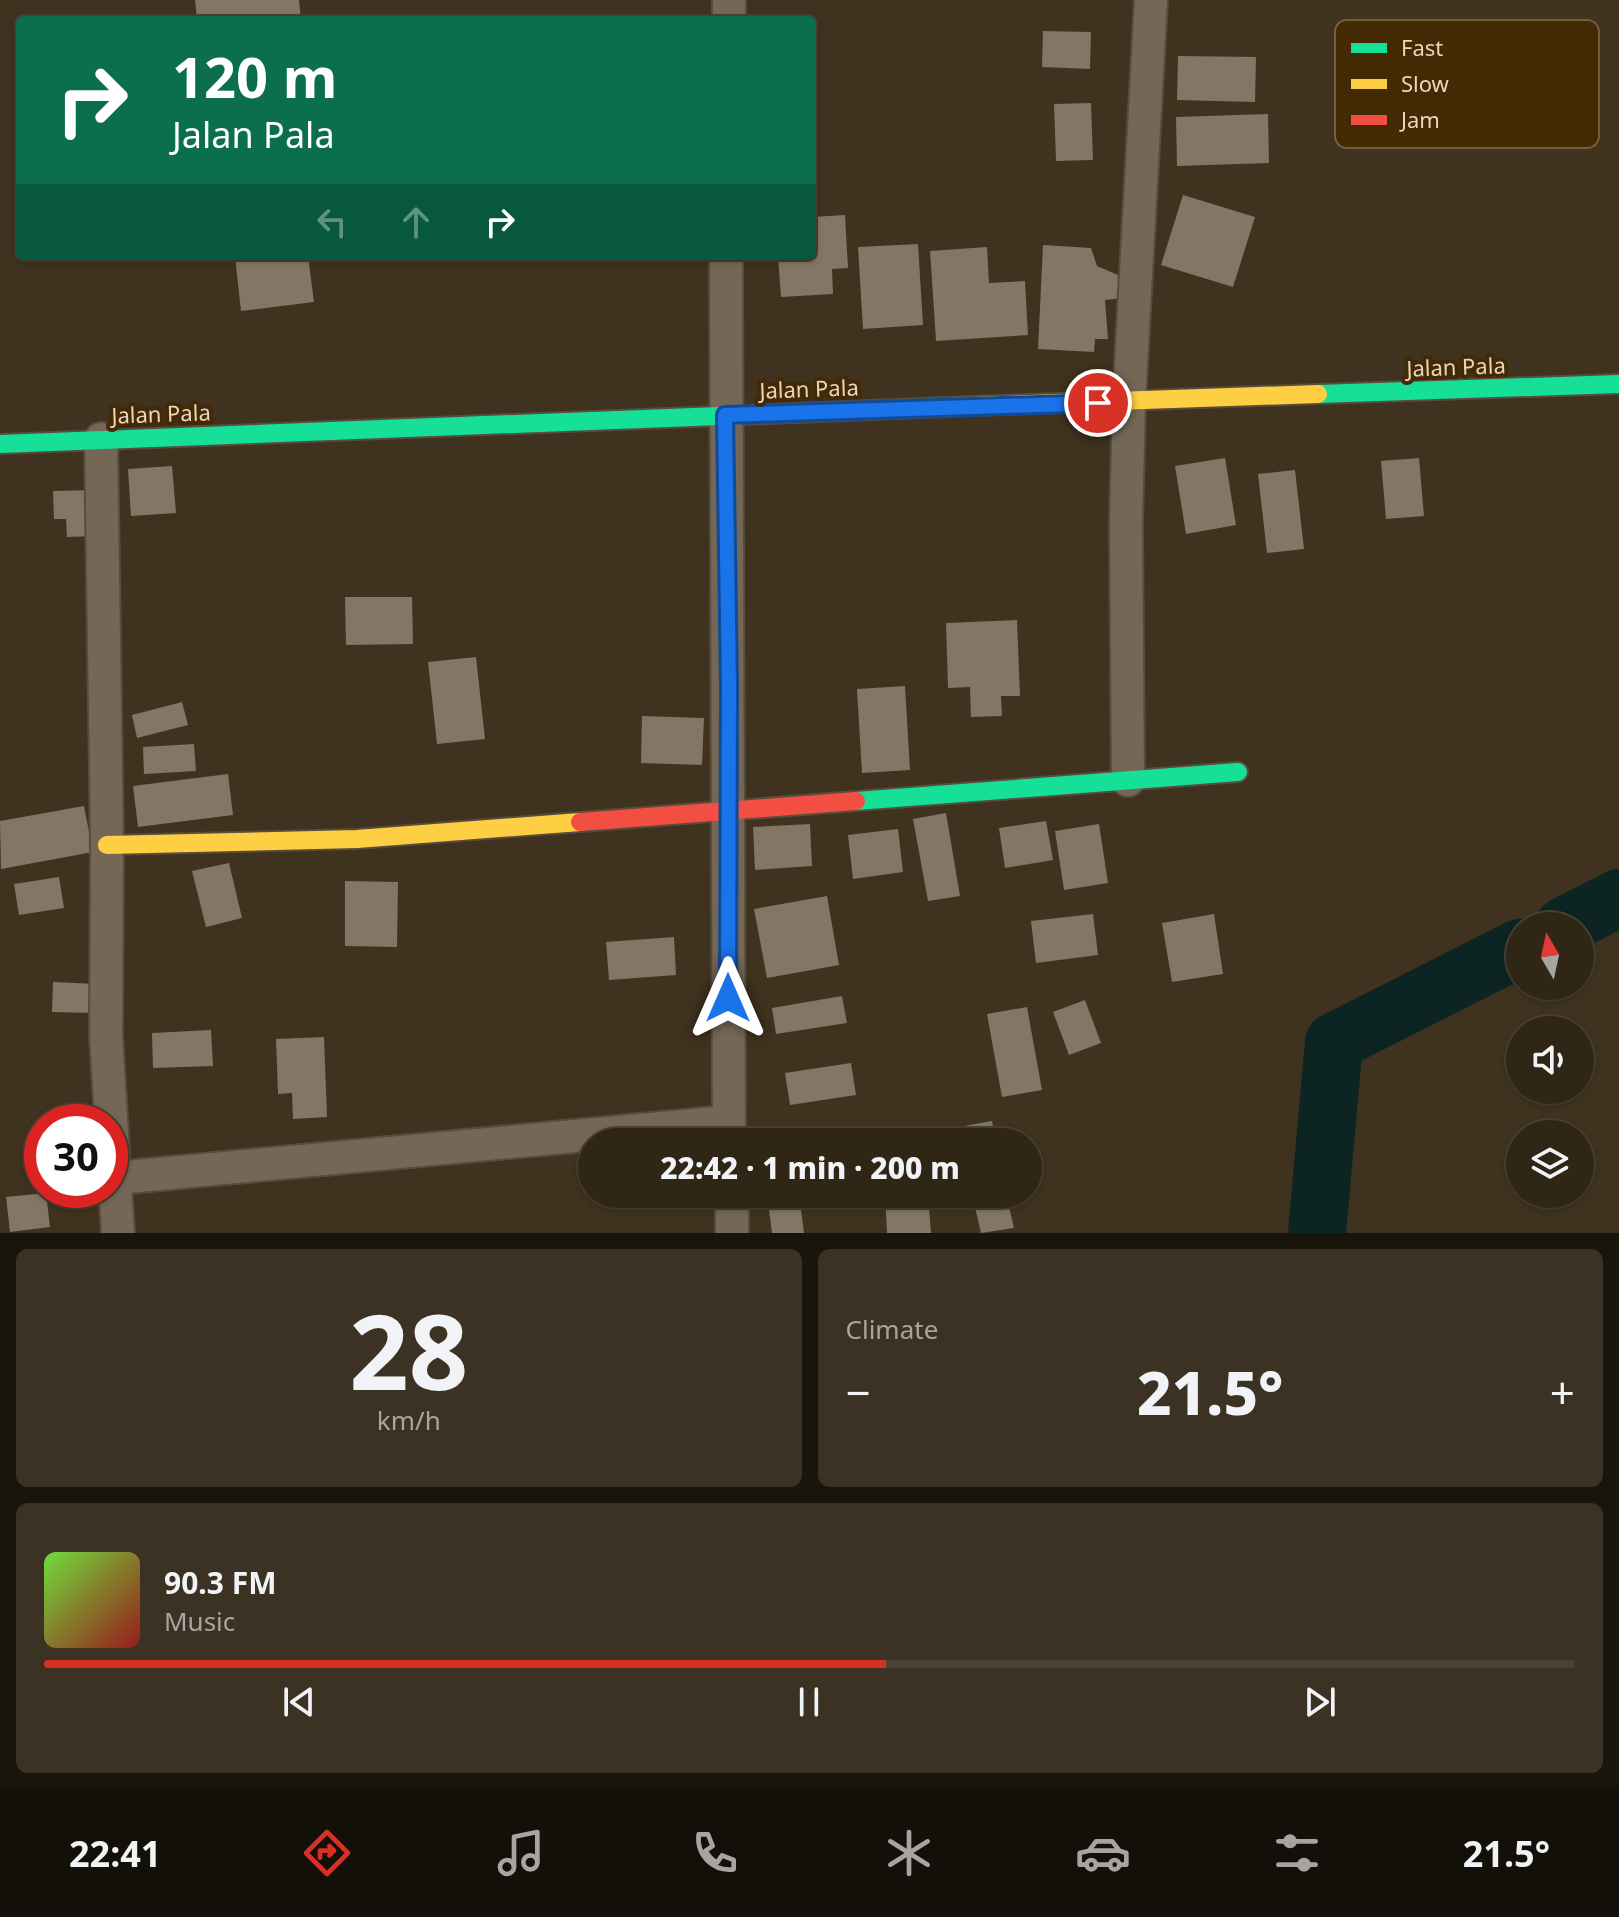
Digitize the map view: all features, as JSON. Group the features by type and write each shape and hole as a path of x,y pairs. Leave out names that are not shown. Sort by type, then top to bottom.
{"street":[{"path":"1128,780 1126,523 1129,401 1151,0"},
{"path":"726,260 729,1128"},
{"name":"Jalan Pala","path":"0,444 1619,384"},
{"path":"101,439 107,845 106,1036 111,1104"},
{"path":"107,845 357,839 1238,772"},
{"path":"128,1177 578,1143"},
{"path":"117,1208 118,1233"},
{"path":"732,1208 732,1233"}],"building":[{"path":"195,0 299,0 301,16 197,16"},
{"path":"1043,31 1091,32 1090,69 1042,67"},
{"path":"1178,56 1256,57 1255,102 1177,100"},
{"path":"1091,103 1093,160 1056,161 1054,104"},
{"path":"1268,114 1269,163 1177,166 1176,117"},
{"path":"1183,195 1255,217 1233,287 1161,265"},
{"path":"845,215 848,268 832,269 833,294 781,297 778,260 816,260 816,217"},
{"path":"918,244 923,325 863,329 858,247"},
{"path":"1043,245 1091,248 1097,266 1118,275 1121,298 1105,300 1108,339 1095,339 1094,352 1038,349"},
{"path":"987,247 989,283 1025,281 1028,335 936,341 930,251"},
{"path":"235,260 309,260 314,302 241,311"},
{"path":"1225,458 1236,525 1186,534 1175,466"},
{"path":"1419,458 1424,516 1386,519 1381,461"},
{"path":"172,466 176,513 131,516 128,469"},
{"path":"1295,470 1304,549 1267,553 1258,474"},
{"path":"98,490 99,536 67,537 66,519 54,519 53,491"},
{"path":"345,597 412,597 413,644 346,645"},
{"path":"1017,620 1020,696 1001,696 1002,716 971,717 970,687 948,688 946,623"},
{"path":"476,657 485,739 437,744 428,662"},
{"path":"905,686 910,770 862,773 857,689"},
{"path":"182,702 188,725 137,738 132,715"},
{"path":"642,716 704,718 702,765 641,763"},
{"path":"194,744 196,771 144,774 143,747"},
{"path":"228,774 233,815 138,827 133,786"},
{"path":"84,806 93,852 1,869 0,821"},
{"path":"946,813 960,896 928,901 913,819"},
{"path":"1046,821 1053,860 1005,868 999,828"},
{"path":"810,824 812,866 755,870 753,827"},
{"path":"1099,824 1108,883 1064,890 1055,831"},
{"path":"898,829 903,872 853,879 848,835"},
{"path":"229,863 242,918 206,927 192,871"},
{"path":"59,877 64,908 19,915 14,884"},
{"path":"345,881 398,882 397,947 345,946"},
{"path":"827,896 839,965 767,978 754,909"},
{"path":"1093,914 1098,955 1036,963 1031,921"},
{"path":"1214,914 1223,974 1172,982 1162,923"},
{"path":"674,937 676,975 609,980 606,942"},
{"path":"53,982 96,984 95,1013 52,1012"},
{"path":"842,996 847,1023 776,1034 772,1008"},
{"path":"1085,1000 1101,1043 1069,1055 1053,1012"},
{"path":"1027,1007 1042,1090 1002,1097 987,1014"},
{"path":"211,1030 213,1066 153,1068 152,1033"},
{"path":"324,1037 327,1117 293,1119 292,1093 278,1094 276,1039"},
{"path":"851,1063 856,1095 790,1105 785,1073"},
{"path":"992,1121 993,1128 954,1128"},
{"path":"24,1195 24,1208 48,1208 50,1227 10,1232 6,1197"},
{"path":"769,1208 801,1208 804,1233 772,1233"},
{"path":"886,1208 929,1208 931,1233 887,1233"},
{"path":"975,1208 1009,1208 1014,1228 981,1233"}],"waterway":[{"path":"1592,912 1619,898"},
{"path":"1317,1233 1334,1042 1506,955"}],"traffic: fast":[{"path":"1318,394 1619,384"},
{"path":"0,444 973,406"},
{"path":"856,801 1238,772"}],"traffic: slow":[{"path":"973,406 1318,394"},
{"path":"107,845 357,839 580,822"}],"traffic: jam":[{"path":"580,822 856,801"}],"route":[{"path":"728,998 729,686 725,415 1098,403"}]}
